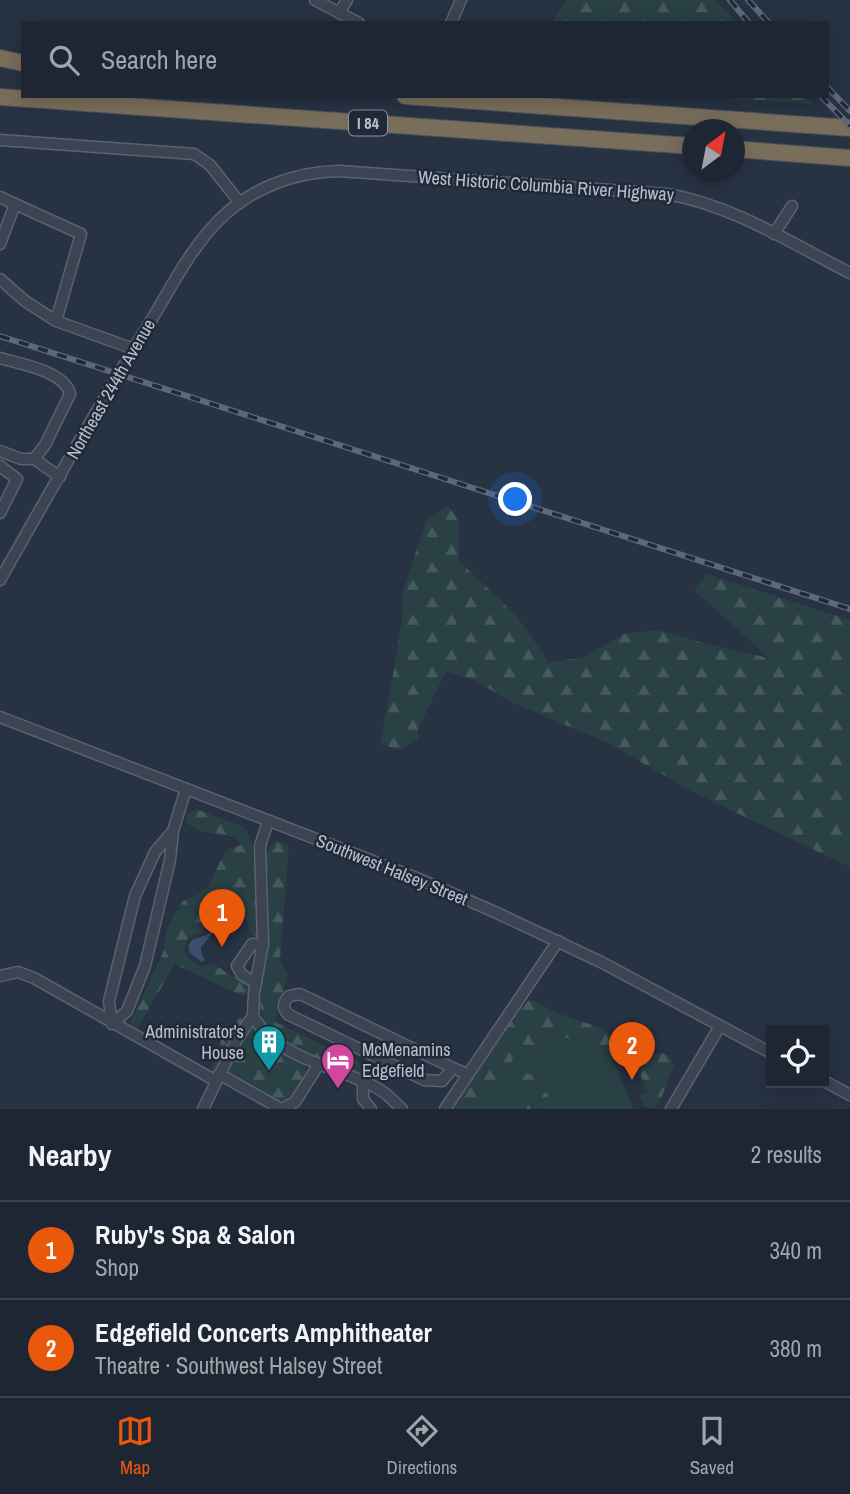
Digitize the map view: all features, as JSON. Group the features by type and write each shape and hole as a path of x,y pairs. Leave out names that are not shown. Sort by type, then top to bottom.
{"highway":[{"path":"0,58 21,63"},
{"path":"0,67 21,69"},
{"name":"I 84","path":"0,97 682,145"},
{"name":"I 84","path":"433,98 850,128"},
{"path":"0,104 43,100"},
{"path":"745,150 850,158"}],"street":[{"path":"315,0 355,21"},
{"path":"339,12 347,0"},
{"path":"452,21 461,0"},
{"path":"0,140 194,154 211,165 237,205"},
{"name":"West Historic Columbia River Highway","path":"237,205 265,188 295,176 326,171 667,194 715,206 850,273"},
{"path":"0,197 81,234 56,321"},
{"path":"0,244 15,204"},
{"name":"Northeast 244th Avenue","path":"0,580 4,562 60,477 199,244 219,220 237,205"},
{"path":"774,234 792,206"},
{"path":"0,279 25,301 56,321 134,349"},
{"path":"0,358 55,375 69,389 45,445 34,459"},
{"path":"0,451 22,459 34,459 60,477"},
{"path":"0,467 17,479 0,513"},
{"name":"Southwest Halsey Street","path":"0,717 416,878 558,941 766,1050"},
{"path":"113,1024 127,1011 145,966 170,860 173,831 186,789"},
{"path":"203,1109 237,1039 253,1016 263,946 260,846 268,821"},
{"path":"113,1024 109,1000 135,896 155,852 173,831"},
{"path":"445,1109 558,941"},
{"path":"256,983 242,975 237,966 252,944 263,946"},
{"path":"0,975 11,972 26,974 113,1024 278,1109 295,1102 319,1064"},
{"path":"453,1068 442,1081 425,1080 289,1015 284,1009 284,1002 289,996 300,994 467,1074"},
{"path":"253,1016 274,1039 304,1058 380,1089 393,1107"},
{"path":"670,1109 720,1026"},
{"path":"363,1083 363,1099 371,1109"},
{"path":"829,1084 850,1095"}],"green space":[{"path":"566,0 716,0 735,21 552,21"},
{"path":"729,98 807,98 812,104"},
{"path":"448,506 459,521 459,561 516,615 549,662 585,657 623,634 658,630 769,658 694,590 707,574 850,620 850,867 691,791 608,743 511,702 476,681 446,671 418,729 418,740 399,750 380,744 402,617 403,591 426,521"},
{"path":"196,809 244,827 252,841 258,903 258,938 252,935 246,919 240,919 236,927 228,916 216,912 206,919 204,932 187,941 185,953 203,967 211,963 247,984 249,989 244,997 175,964 136,1030 130,1023 164,950 167,928 173,916 183,901 208,886 224,854 230,848 241,845 227,835 205,832 191,826 186,821 188,814"},
{"path":"278,840 289,846 280,959 288,975 275,1022 387,1076 383,1083 293,1046 272,1031 264,1021 260,1003 268,942 269,883 266,859 271,846"},
{"path":"534,1000 554,1012 598,1027 642,1055 669,1055 674,1065 659,1104 652,1109 644,1106 639,1096 648,1092 636,1065 627,1068 622,1057 613,1061 584,1044 542,1029 535,1033 541,1052 534,1063 522,1058 513,1059 495,1092 481,1099 472,1109 451,1109 522,1006"},
{"path":"241,1017 248,1018 304,1064 306,1071 299,1085 285,1100 280,1101 232,1076 213,1074 212,1064 216,1061 221,1064 227,1051 221,1051 219,1048 221,1040 228,1037 230,1028"},
{"path":"542,1029 588,1046 613,1061 634,1109 541,1109 545,1104 536,1083 521,1109 458,1109 494,1050 540,1041 535,1032"},
{"path":"526,1073 532,1075 538,1088 548,1094 548,1100 541,1109 511,1109 519,1080"}],"water":[{"path":"218,916 224,919 201,947 205,960 202,962 190,953 188,946 192,940 209,934 210,921"}],"railway":[{"path":"730,0 747,21"},
{"path":"748,0 767,21"},
{"path":"829,89 850,111"},
{"path":"823,98 850,126"},
{"path":"0,336 850,609"}],"place":[{"name":"Ruby's Spa & Salon","path":"222,947"},
{"name":"Administrator's House","path":"269,1072"},
{"name":"Edgefield Concerts Amphitheater","path":"632,1080"},
{"name":"McMenamins Edgefield","path":"338,1090"}]}
